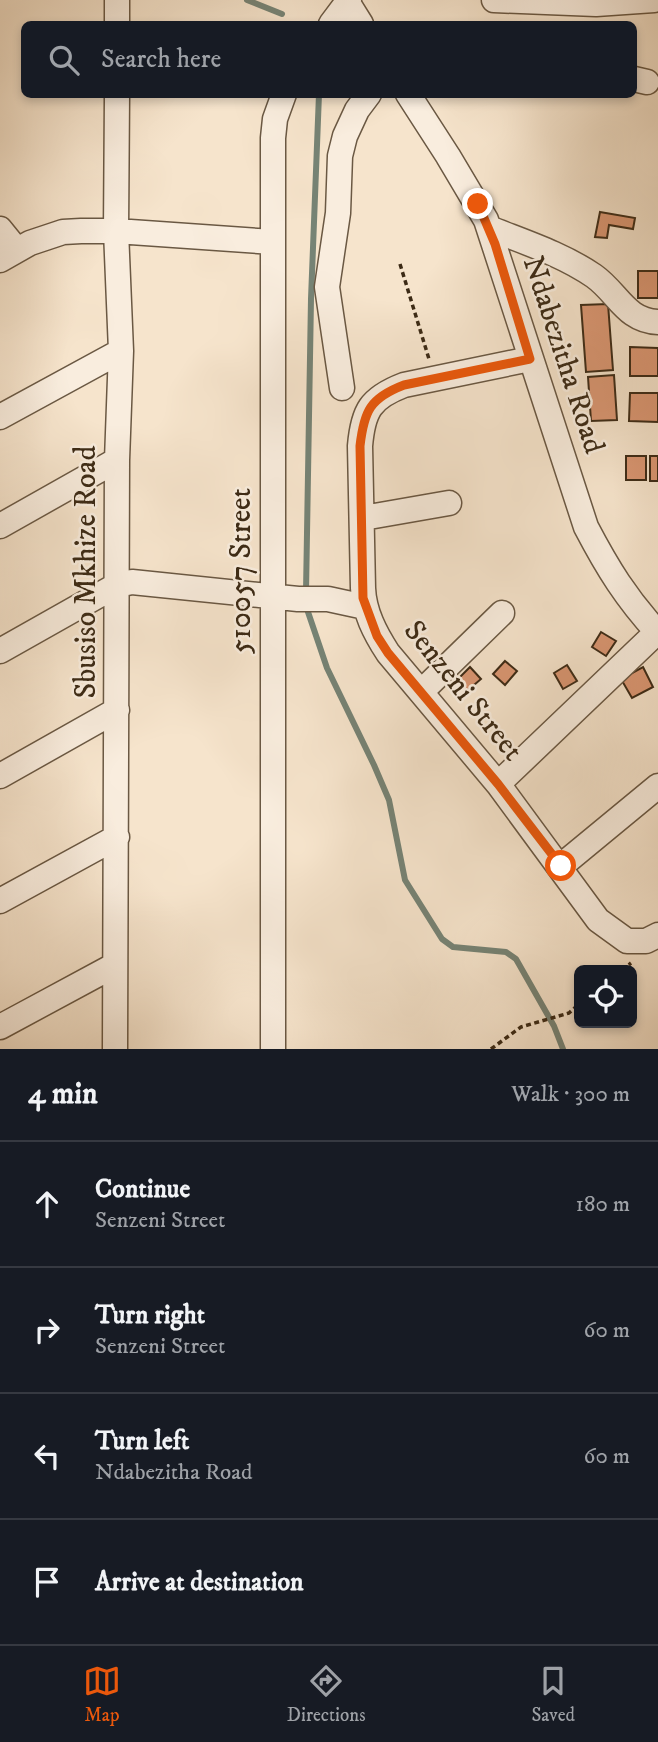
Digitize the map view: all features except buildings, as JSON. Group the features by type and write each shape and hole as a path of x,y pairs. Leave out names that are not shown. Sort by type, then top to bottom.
{"street":[{"path":"117,0 117,21"},
{"path":"494,0 613,4 654,0"},
{"path":"333,21 347,1 359,21"},
{"name":"Sbusiso Mkhize Road","path":"115,1049 117,460 121,351 116,231 117,98"},
{"name":"510057 Street","path":"273,1049 273,138 275,119 283,98"},
{"path":"342,388 327,287 338,213 340,156 345,136 366,98"},
{"name":"Ndabezitha Road","path":"413,98 478,204 489,228 586,527 610,573 633,606 657,633"},
{"path":"489,228 566,260 609,288 637,318 658,321"},
{"path":"0,229 8,255 30,243 63,232 116,231 273,242"},
{"path":"0,417 121,351"},
{"name":"Senzeni Street","path":"530,359 435,377 387,391 368,410 362,426 360,446 365,607 377,636 388,653 498,784 561,866 598,920 619,937 635,942 646,941 658,935"},
{"path":"0,526 117,460"},
{"path":"363,518 449,503"},
{"path":"0,651 117,585 132,582 328,599 365,607"},
{"path":"421,692 502,613"},
{"path":"498,784 657,633"},
{"path":"0,776 117,710"},
{"path":"561,866 658,786"},
{"path":"0,901 117,837"},
{"path":"0,1027 115,965"}],"path":[{"path":"400,264 435,377"},
{"path":"491,1049 521,1027 569,1013 574,1008"}],"waterway":[{"path":"247,0 282,14"},
{"path":"306,592 311,299 319,98"},
{"path":"308,612 327,668 389,800 405,880 442,939 453,947 506,952 516,959 554,1026 563,1049"}],"route":[{"path":"478,204 495,244 530,359 404,385 387,391 368,410 362,426 360,446 363,598 377,636 388,653 498,784 561,866"}]}
